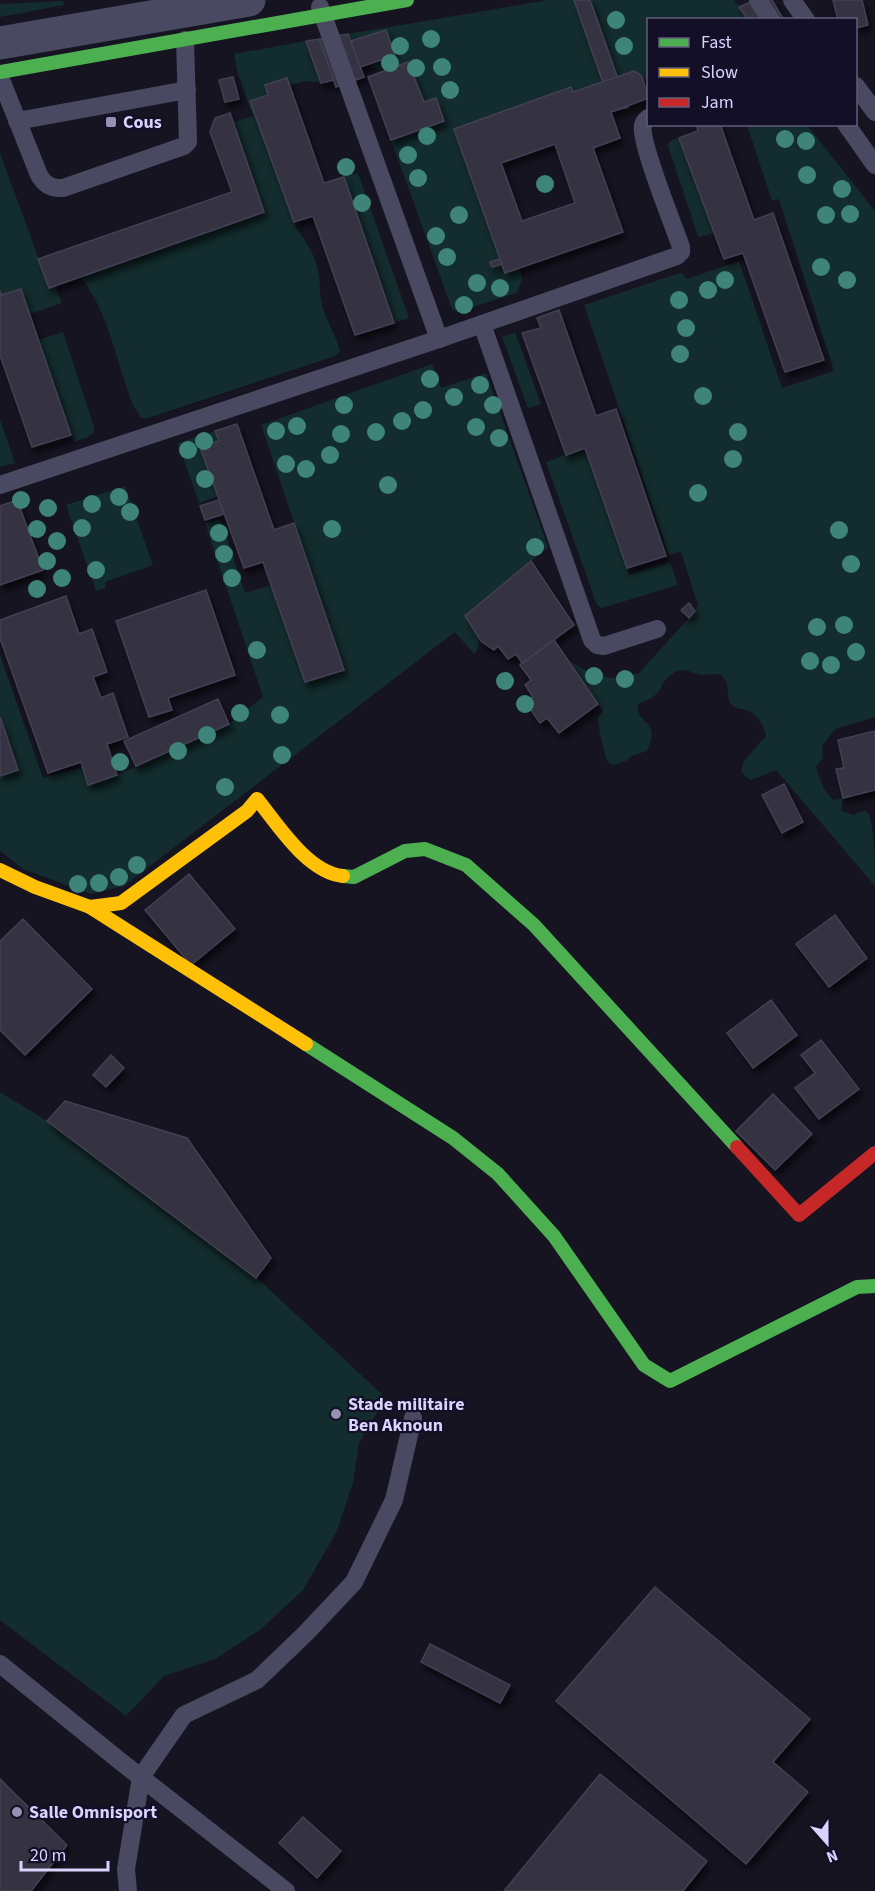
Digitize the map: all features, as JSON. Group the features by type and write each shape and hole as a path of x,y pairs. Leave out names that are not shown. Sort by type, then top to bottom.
{"street":[{"path":"0,43 249,0"},
{"path":"0,72 185,40 320,7 407,0"},
{"path":"90,907 121,903 247,811 257,799 308,860 332,875 354,877 405,851 425,849 466,865 534,925 799,1215 875,1153"},
{"path":"0,870 35,887 90,907 453,1138 498,1174 554,1236 644,1365 670,1381 857,1287 875,1286"}],"lane":[{"path":"758,0 770,18"},
{"path":"792,0 805,18"},
{"path":"320,7 439,339"},
{"path":"0,77 44,183 56,189 63,188 184,146 188,142 185,40"},
{"path":"857,89 875,112"},
{"path":"17,121 187,90"},
{"path":"0,485 439,339 671,258 681,252 645,144 643,126 647,120"},
{"path":"847,126 875,165"},
{"path":"482,324 592,640 597,645 603,646 657,629"},
{"path":"128,1891 126,1869 141,1777 184,1715 256,1680 306,1633 354,1582 394,1500 412,1418"},
{"path":"0,1664 286,1891"}],"green space":[{"path":"548,0 574,0 604,82 573,92 571,87 454,129 500,259 490,262 492,267 502,264 505,273 519,268 522,279 517,293 457,312 452,309 391,140 444,121 436,98 424,102 408,62 383,70 368,64 386,31 351,41 348,34"},
{"path":"590,0 734,0 747,18 647,18 647,80 644,82 641,75 618,77"},
{"path":"63,1 64,5 0,17 0,4"},
{"path":"306,41 321,83 306,81 289,85 286,78 265,85 268,95 250,101 295,226 315,259 322,303 340,352 335,356 148,418 141,418 133,405 98,304 80,277 264,212 233,122 253,116 238,74 234,54"},
{"path":"747,126 808,126 875,211 875,717 835,729 822,746 823,757 816,767 824,789 833,800 843,798 841,810 853,815 866,810 869,815 874,845 875,886 776,770 751,780 741,771 744,761 766,736 757,717 732,705 728,697 727,685 720,674 701,675 685,670 676,671 664,681 660,690 652,698 638,704 638,711 652,733 647,751 613,765 607,761 600,734 598,718 603,711 567,659 588,672 610,678 639,673 698,605 681,552 669,555 584,305 676,274 682,273 687,279 739,261 782,388 834,371 779,199 772,201"},
{"path":"679,138 714,233 698,236 668,146 670,141"},
{"path":"0,153 49,287 55,285 62,303 30,314 21,289 1,295 0,291"},
{"path":"358,173 409,318 394,323 344,177"},
{"path":"63,332 94,427 94,432 88,437 74,442 39,340"},
{"path":"515,332 541,404 528,408 502,337"},
{"path":"432,364 441,388 486,373 548,547 465,616 479,639 474,654 455,632 124,886 91,894 23,869 0,851 0,776 18,770 0,717 0,655 43,778 82,767 89,784 117,775 229,724 263,697 205,523 220,519 245,593 271,585 305,682 344,669 261,425"},
{"path":"0,419 15,463 0,467"},
{"path":"215,431 219,441 200,447 218,496 199,503 178,443"},
{"path":"585,448 629,575 670,562 678,585 602,608 597,605 546,462"},
{"path":"125,486 153,565 105,582 106,588 96,591 66,505"},
{"path":"0,1092 47,1121 65,1101 187,1138 271,1258 257,1278 386,1398 359,1443 353,1483 337,1531 303,1590 260,1630 215,1659 164,1676 126,1716 0,1620"}],"building":[{"path":"574,0 590,0 628,107 613,111"},
{"path":"754,0 772,0 783,18 747,18 739,7"},
{"path":"833,0 862,0 868,25 857,28 857,18 838,18"},
{"path":"386,30 395,55 360,67 351,41"},
{"path":"348,34 364,77 336,87 319,39"},
{"path":"319,39 334,80 321,83 306,41"},
{"path":"408,62 424,102 436,98 444,121 391,140 368,77"},
{"path":"634,71 641,75 647,92 646,99 611,112 620,138 593,148 623,232 505,273 454,129 571,87 573,92","holes":["555,144 575,203 522,221 501,163"]},
{"path":"233,77 239,99 225,102 219,80"},
{"path":"287,78 324,183 344,177 394,323 355,335 313,216 294,222 250,101 268,95 265,85"},
{"path":"230,113 264,212 49,288 38,259 232,192 210,132 215,118"},
{"path":"697,126 721,126 754,220 773,213 824,360 785,372 743,253 724,259 679,138 698,131"},
{"path":"500,259 502,264 492,267 490,262"},
{"path":"21,289 71,435 32,447 0,355 0,291 1,295"},
{"path":"559,310 596,416 616,409 666,556 627,568 585,448 566,455 522,333 541,328 537,318"},
{"path":"237,424 274,530 294,523 344,670 305,682 263,562 244,568 200,447 219,441 215,431"},
{"path":"17,500 43,570 0,585 0,506"},
{"path":"219,500 224,514 205,520 200,506"},
{"path":"531,561 574,625 522,663 516,654 508,659 498,646 494,650 481,641 465,616"},
{"path":"206,590 235,675 168,698 172,710 149,717 116,621"},
{"path":"66,596 79,634 92,629 107,672 93,677 101,698 113,693 128,737 107,744 117,775 88,785 81,762 48,773 0,638 0,620"},
{"path":"689,603 695,611 689,618 681,610"},
{"path":"554,640 598,704 559,733 547,718 540,723 526,703 533,697 525,685 531,680 520,665"},
{"path":"218,699 229,724 136,766 124,741"},
{"path":"0,717 18,770 0,776"},
{"path":"875,731 875,790 843,798 836,769 844,768 838,740"},
{"path":"784,784 803,822 782,833 762,795"},
{"path":"189,874 235,929 191,965 145,910"},
{"path":"835,915 867,958 829,987 796,944"},
{"path":"23,919 92,989 25,1055 0,1030 0,941"},
{"path":"771,1000 797,1035 753,1068 727,1033"},
{"path":"821,1040 859,1089 819,1119 795,1088 815,1073 801,1055"},
{"path":"111,1055 124,1068 106,1087 93,1075"},
{"path":"773,1094 812,1134 775,1170 736,1131"},
{"path":"65,1101 187,1138 271,1258 256,1278 47,1121"},
{"path":"655,1587 810,1719 773,1762 808,1792 746,1864 556,1701"},
{"path":"430,1644 510,1685 500,1703 421,1662"},
{"path":"600,1774 707,1861 683,1891 504,1891"},
{"name":"Salle Omnisport","path":"0,1779 67,1845 31,1891 0,1891"},
{"path":"303,1817 341,1851 317,1878 279,1843"}],"traffic: fast":[{"path":"0,72 407,0"},
{"path":"343,876 354,877 405,851 425,849 466,865 534,925 737,1147"},
{"path":"306,1044 453,1138 498,1174 554,1236 644,1365 670,1381 857,1287 875,1286"}],"traffic: slow":[{"path":"90,907 121,903 247,811 257,799 284,834 306,857 330,873 343,876"},
{"path":"0,870 35,887 90,907 306,1044"}],"traffic: jam":[{"path":"737,1147 799,1215 875,1153"}],"place":[{"name":"Cous","path":"111,122"},
{"name":"Stade militaire Ben Aknoun","path":"336,1414"},
{"name":"Salle Omnisport","path":"17,1812"}]}
